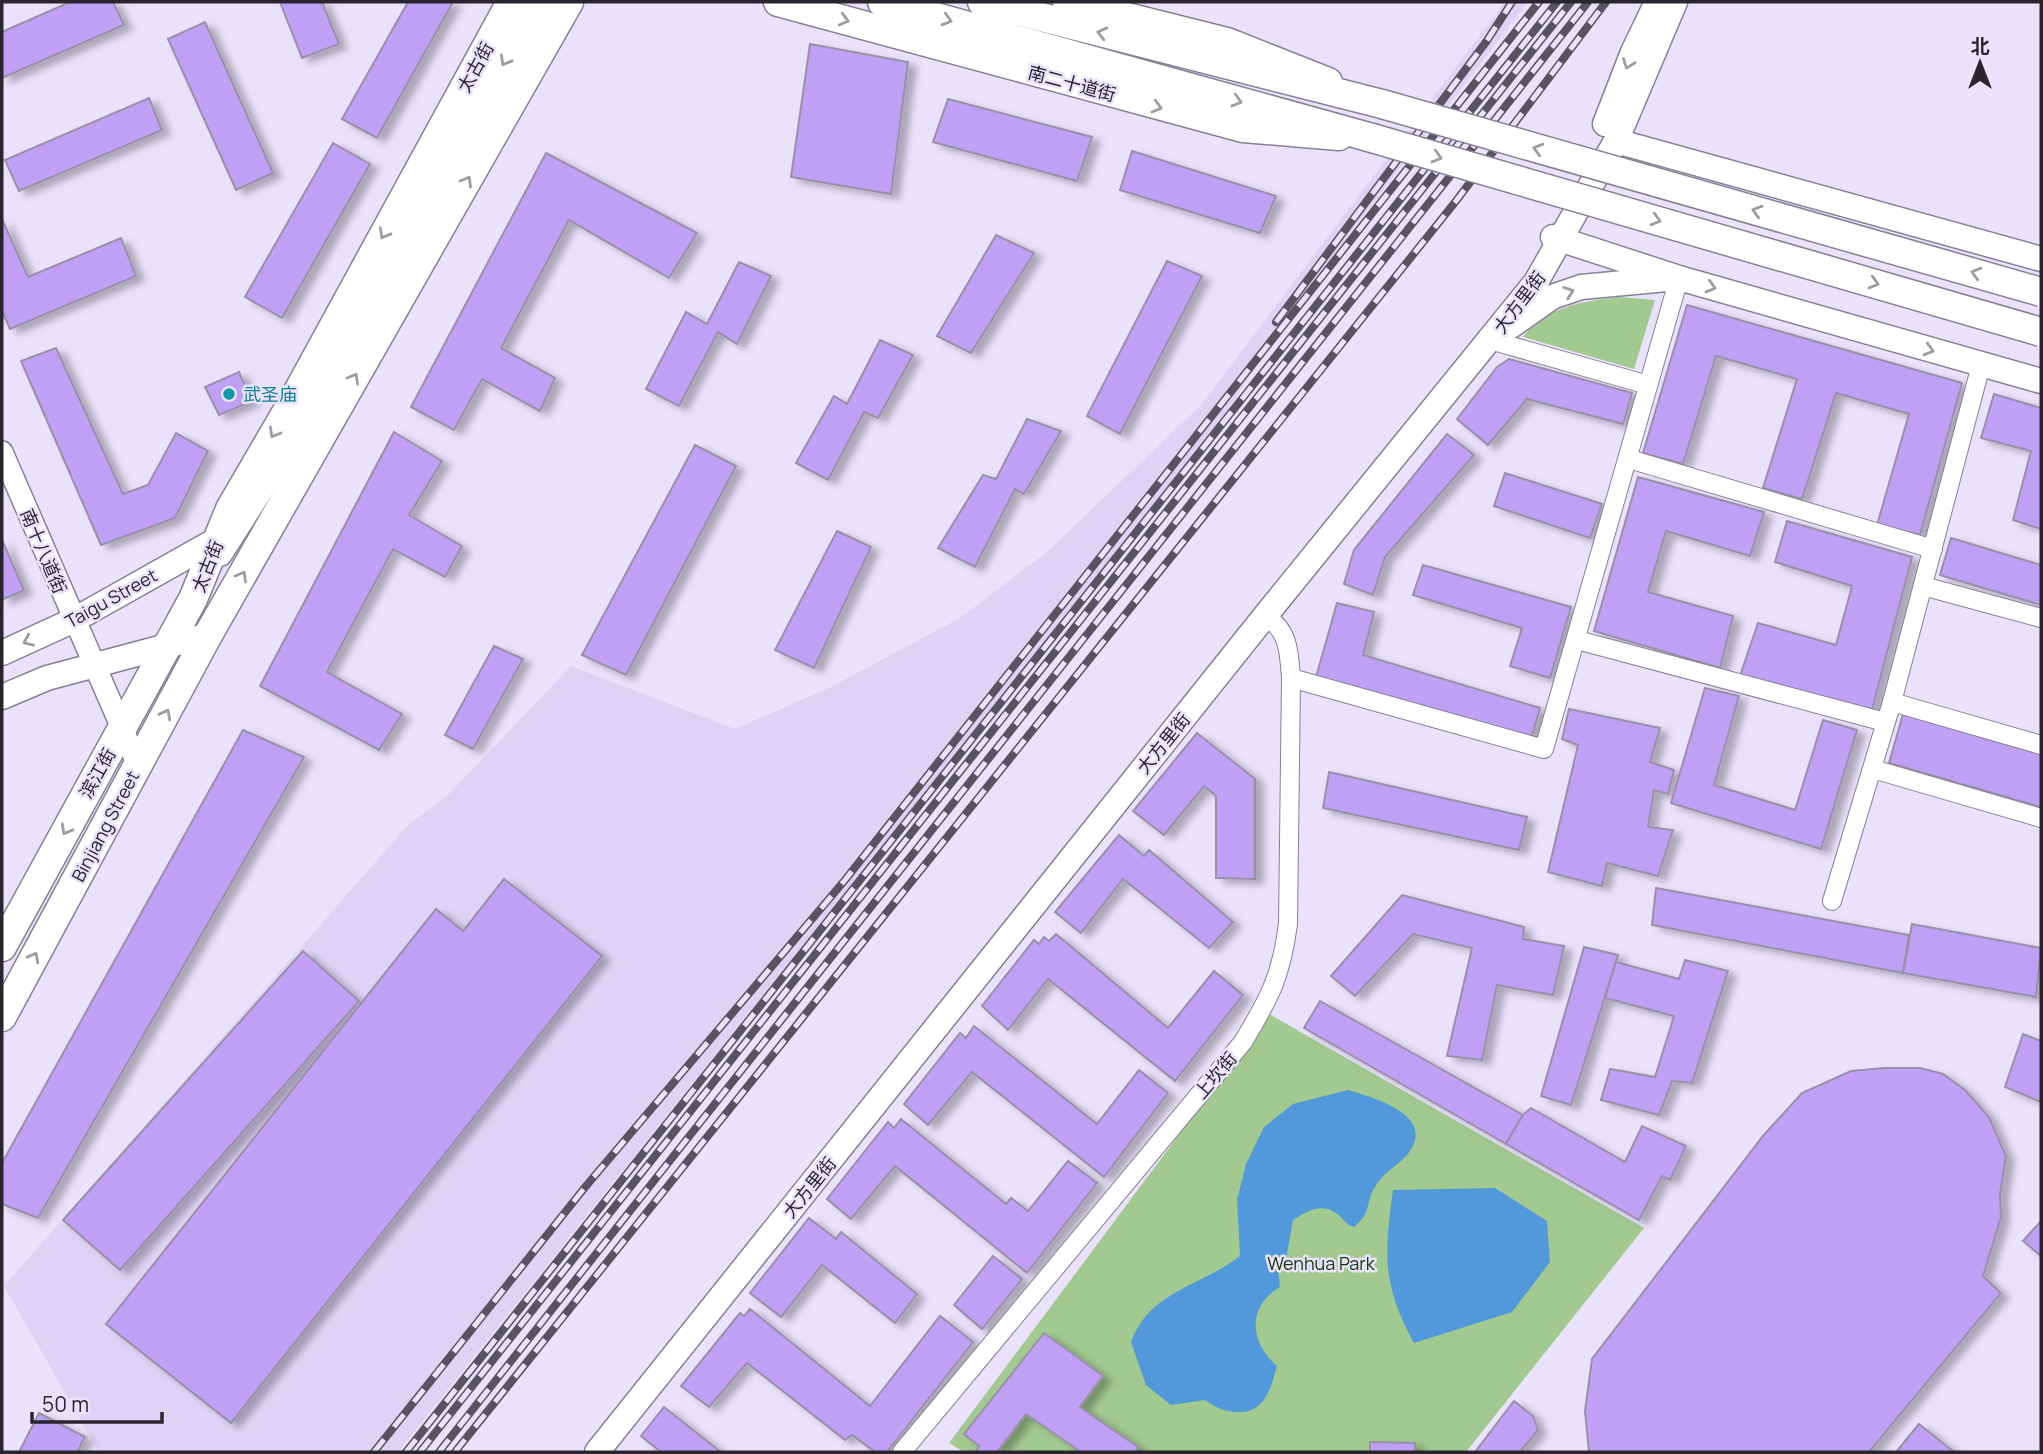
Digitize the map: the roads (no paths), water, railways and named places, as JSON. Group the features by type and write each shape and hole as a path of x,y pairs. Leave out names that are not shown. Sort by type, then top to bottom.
{"main road":[{"name":"太古街","path":"193,599 230,509 290,406 511,2"},
{"name":"太古街","path":"295,439 538,2"},
{"name":"太古街","path":"208,635 569,2"},
{"name":"南二十道街","path":"778,2 1242,128 1371,138"},
{"path":"881,2 1371,138 2041,332"},
{"path":"982,2 1382,104 2041,292"},
{"path":"1067,2 1227,42 1382,104"},
{"name":"大方里街","path":"584,1452 1367,466 1558,239 1633,52 1657,2"},
{"name":"大方里街","path":"597,1452 1265,616 1536,282 1616,141 1675,2"},
{"path":"1616,141 2041,259"},
{"path":"1558,239 1679,278 2041,382"},
{"path":"1490,340 1552,298 1581,287 1679,278"},
{"name":"Taigu Street","path":"2,653 75,621 218,539"},
{"name":"滨江街","path":"2,947 193,599"},
{"path":"2,697 47,678 208,635"},
{"name":"Binjiang Street","path":"2,1017 208,635"}],"street":[{"path":"1291,678 1544,749 1679,278"},
{"path":"1490,340 1648,385"},
{"path":"1832,901 1892,702 1981,365"},
{"name":"太古街","path":"193,599 295,439"},
{"name":"南十八道街","path":"2,452 138,765"},
{"path":"1629,459 1933,549"},
{"path":"1923,586 2041,618"},
{"name":"上坎街","path":"902,1452 1242,1042 1275,988 1283,964 1288,924 1291,678 1289,645 1279,624 1265,616"},
{"path":"1577,640 1885,722"},
{"path":"1892,702 2041,745"},
{"path":"1873,769 2041,818"}],"water":[{"path":"1348,1090 1400,1111 1410,1119 1415,1130 1415,1141 1407,1155 1379,1180 1366,1212 1354,1227 1325,1208 1308,1211 1293,1220 1287,1254 1278,1269 1280,1287 1269,1295 1257,1315 1257,1336 1261,1347 1277,1366 1269,1391 1259,1405 1245,1412 1236,1412 1219,1408 1205,1400 1171,1405 1146,1385 1131,1342 1139,1325 1163,1300 1240,1256 1237,1200 1246,1164 1264,1127 1293,1104"},
{"path":"1495,1188 1547,1221 1550,1262 1512,1312 1414,1343 1396,1303 1388,1268 1388,1232 1393,1190"}],"railway":[{"path":"1276,322 1486,42 1512,2"},
{"path":"374,1452 586,1186 845,880 1539,2"},
{"path":"406,1452 1557,2"},
{"path":"420,1452 1571,2"},
{"path":"439,1452 1588,2"},
{"path":"455,1452 1456,201 1606,2"}],"place":[{"name":"武圣庙","path":"229,394"}],"park label":[{"name":"Wenhua Park","path":"1321,1263"}]}
